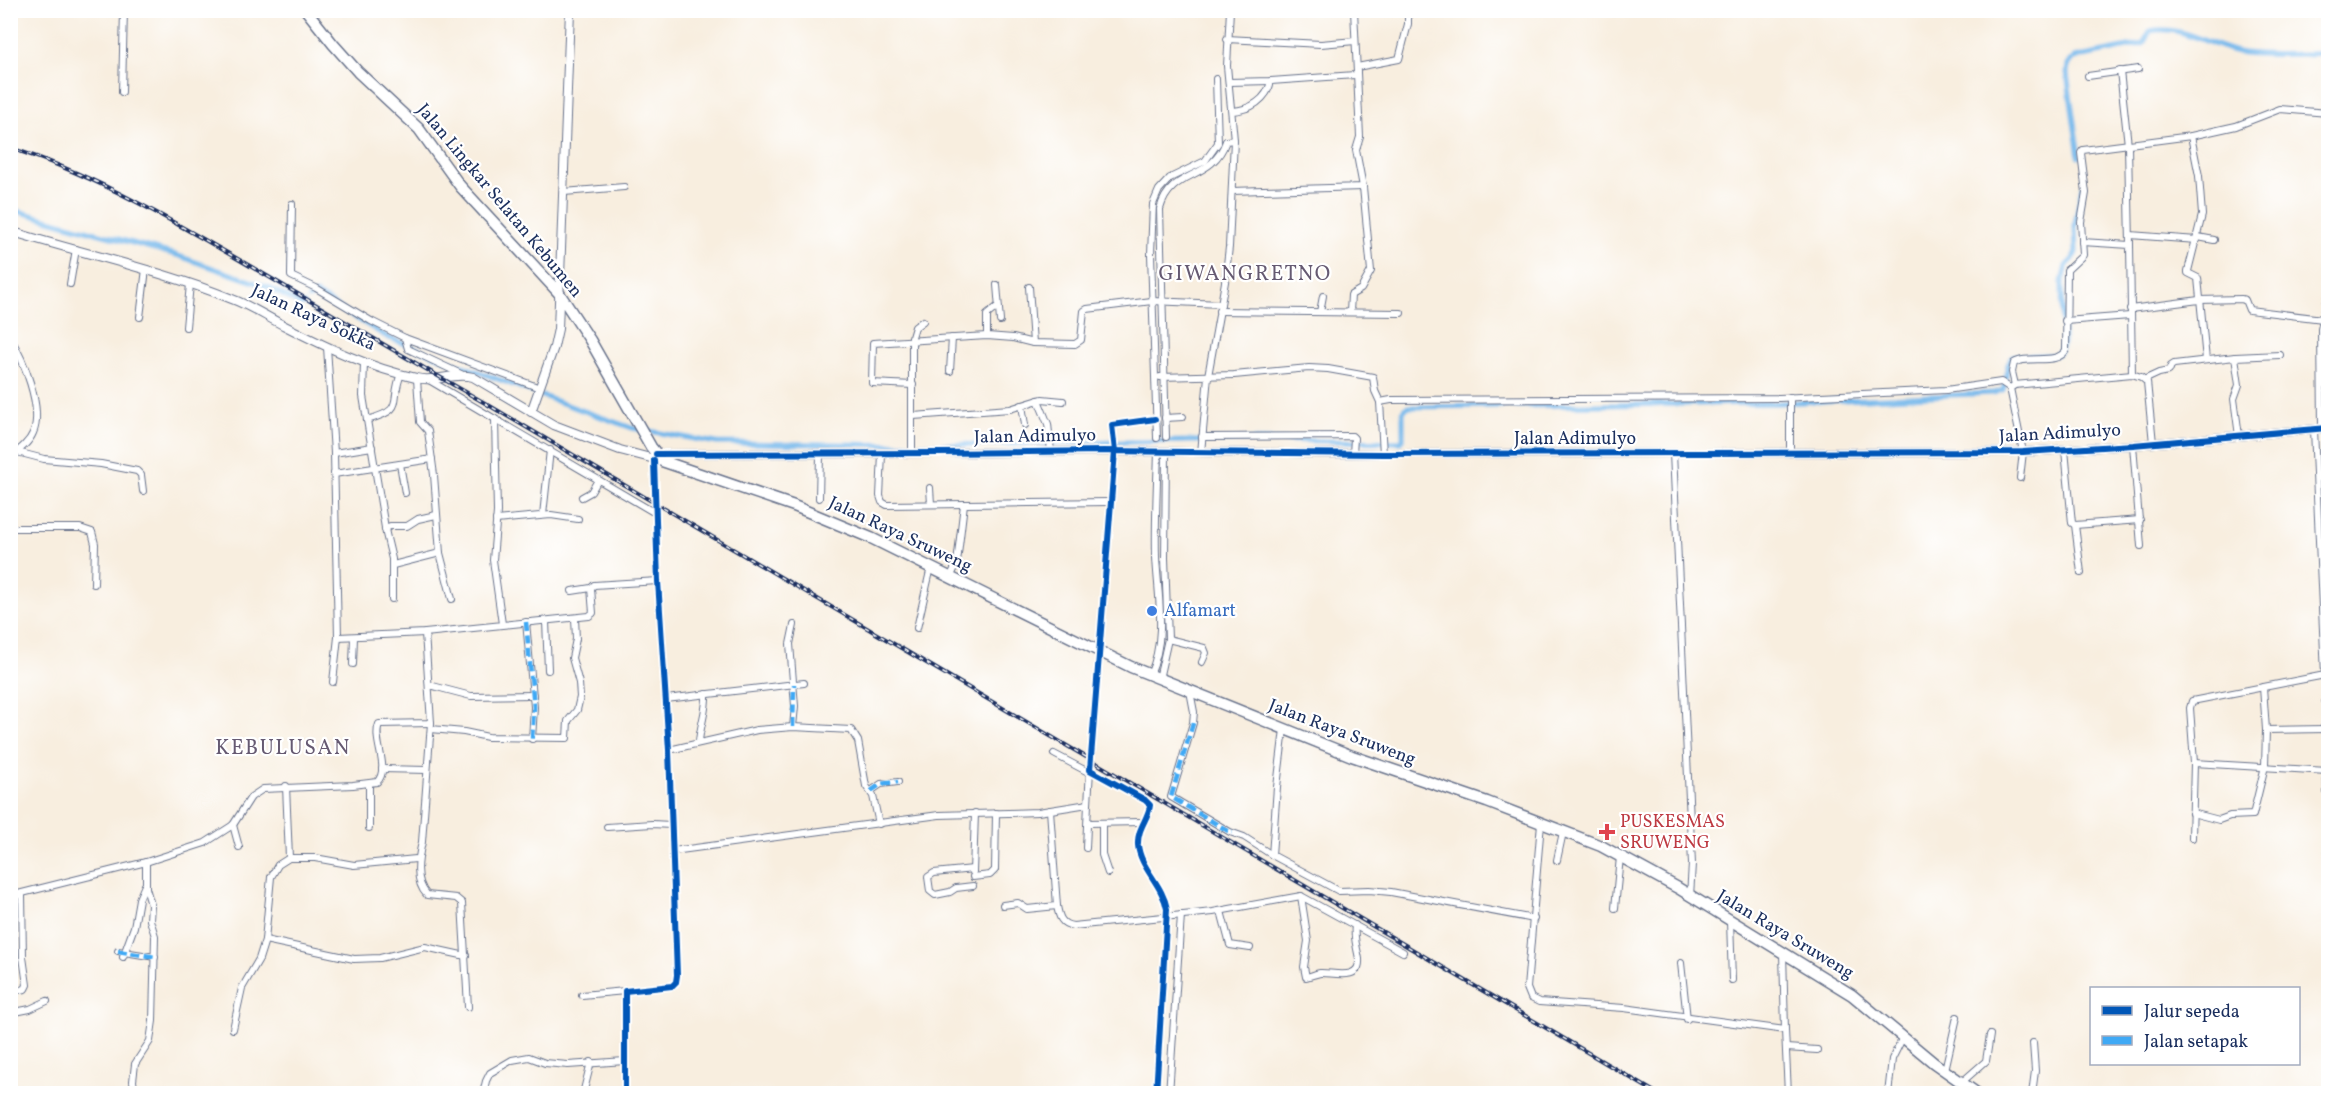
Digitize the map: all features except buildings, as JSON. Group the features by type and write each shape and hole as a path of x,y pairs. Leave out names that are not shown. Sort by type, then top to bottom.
{"highway":[{"name":"Jalan Lingkar Selatan Kebumen","path":"306,10 351,65 419,129 460,186 559,293 590,340 658,458"},
{"name":"Jalan Raya Sruweng","path":"658,458 812,513 951,576 1100,653 1155,677 1352,756 1601,846 1852,994 1978,1094"}],"street":[{"path":"122,92 124,10"},
{"path":"531,412 557,338 570,10"},
{"path":"1230,10 1227,39 1234,140 1228,264 1208,376 1202,444 1293,435 1353,441 1353,454"},
{"path":"1350,312 1351,295 1361,288 1371,272 1363,187 1356,150 1360,137 1354,10"},
{"path":"1229,82 1347,77 1357,70 1398,59 1408,24 1408,10"},
{"path":"1227,39 1321,44 1355,41"},
{"path":"2088,76 2138,69"},
{"path":"2120,71 2128,145 2132,374"},
{"path":"1156,438 1151,221 1155,198 1162,186 1177,177 1199,173 1209,163 1222,141 1216,80"},
{"path":"1232,111 1252,108 1266,93 1271,81"},
{"path":"2020,478 2023,452 2009,386 2013,363 2025,358 2057,358 2066,350 2067,270 2083,255 2081,222 2086,193 2081,153 2086,148 2191,136 2236,126 2280,109 2328,112"},
{"path":"2191,136 2197,161 2202,215 2188,272 2198,278 2206,360"},
{"path":"1222,141 1234,140"},
{"path":"1166,437 1159,218 1162,201 1177,177"},
{"path":"564,192 624,187"},
{"path":"1232,191 1363,187"},
{"path":"1155,198 1162,201"},
{"path":"292,204 291,276 316,288 462,374 481,381 554,425 588,439 658,458 655,513 669,750 676,982 668,987 582,995"},
{"name":"Jalan Raya Sokka","path":"10,231 146,269 233,299 327,347 401,374 428,380 440,380 462,374"},
{"path":"2130,235 2214,240"},
{"path":"2082,242 2130,245"},
{"path":"70,284 76,249"},
{"path":"1151,254 1159,253"},
{"path":"140,317 146,269"},
{"path":"186,327 190,284"},
{"path":"996,285 1000,321"},
{"path":"1029,288 1033,342"},
{"path":"1320,312 1323,296"},
{"path":"2328,296 2323,319 2325,346 2322,429 2328,856"},
{"path":"2065,321 2199,300 2243,299 2249,310 2323,319"},
{"path":"913,385 871,382 873,343 987,336 1033,342 1079,343 1082,316 1085,310 1152,301 1221,304"},
{"path":"987,336 987,315 998,306"},
{"path":"1219,311 1401,313"},
{"path":"912,452 912,339 915,327 923,321"},
{"path":"10,338 28,373 35,419 33,435 10,457"},
{"path":"950,371 952,338"},
{"path":"405,342 538,393"},
{"path":"327,347 334,453 338,637 333,682"},
{"path":"1380,402 1791,400 2009,386 2132,374 2146,379 2169,371 2171,365 2235,357 2280,355"},
{"path":"2235,357 2239,385 2234,399 2239,436"},
{"path":"364,362 363,385 367,420 393,565 392,598"},
{"path":"1154,378 1328,369 1373,377 1375,391 1380,402 1383,450"},
{"path":"367,420 385,415 389,411 397,399 397,385 401,374"},
{"path":"417,379 420,422 428,431 432,459 440,553 452,599"},
{"path":"2146,379 2153,443"},
{"path":"428,380 655,513"},
{"path":"913,416 1004,410 1038,400 1063,401"},
{"path":"1038,400 1048,424 1051,446"},
{"path":"1790,452 1791,400"},
{"path":"1022,405 1025,425"},
{"path":"1165,418 1183,417"},
{"path":"495,419 496,520 492,560 502,624"},
{"path":"1086,848 1115,449 1112,425 1155,419"},
{"name":"Jalan Adimulyo","path":"658,458 882,454 1051,446 1162,451 1202,444 1353,454 1383,450 1673,453 2023,452 2322,429"},
{"path":"2133,445 2141,546"},
{"path":"334,453 372,447"},
{"path":"543,515 550,450"},
{"path":"2066,450 2072,523 2075,525 2081,573"},
{"path":"1155,677 1160,638 1156,558 1162,451"},
{"path":"1155,677 1168,639 1162,451"},
{"path":"17,452 44,459 101,464 137,471 141,475 143,490"},
{"path":"1673,453 1692,864 1689,896"},
{"path":"819,498 820,454"},
{"path":"882,454 880,496 882,502 891,505 1110,502"},
{"path":"334,474 432,459"},
{"path":"400,464 405,493"},
{"path":"582,497 591,492 598,480"},
{"path":"930,488 932,504"},
{"path":"951,576 957,563 964,504"},
{"path":"385,529 390,526 407,526 418,519 436,515"},
{"path":"496,520 543,515 578,519"},
{"path":"2075,525 2140,520"},
{"path":"10,528 80,528 92,532 95,544 94,584"},
{"path":"393,565 440,553"},
{"path":"1156,558 1165,558"},
{"path":"918,628 931,567"},
{"path":"572,591 609,583 658,581"},
{"path":"338,637 425,633 589,616 593,613 591,588"},
{"path":"10,896 146,862 205,843 233,825 256,792 269,787 369,784 379,780 382,769 377,732 379,724 431,726 488,737 564,740 568,736 568,721 577,710 580,697 572,658 576,639 575,618"},
{"path":"546,621 548,670"},
{"path":"526,622 533,695 532,739"},
{"path":"793,727 794,684 790,641 794,625"},
{"path":"425,633 431,726 422,842 416,859 420,882 427,895 456,898 462,903 468,1007"},
{"path":"353,664 354,637"},
{"path":"1168,639 1204,648 1206,653 1202,662"},
{"path":"2192,838 2194,763 2190,712 2192,702 2325,675"},
{"path":"666,699 804,683"},
{"path":"429,685 471,696 533,695"},
{"path":"2192,813 2219,820 2230,816 2253,815 2265,766 2266,730 2263,687"},
{"path":"1190,690 1194,712 1172,797 1230,832 1244,837 1272,855 1339,891 1391,892 1534,919"},
{"path":"699,742 706,707 706,694"},
{"path":"669,750 757,729 793,727 851,730 858,741 866,786 871,791 879,824"},
{"path":"1272,855 1278,771 1284,729"},
{"path":"2266,730 2326,729"},
{"path":"1054,754 1148,802 1150,810 1142,822 1138,838 1139,851 1166,900 1167,915 1156,1094"},
{"path":"2194,763 2327,771"},
{"path":"382,769 427,770"},
{"path":"871,791 881,784 898,782"},
{"path":"369,784 369,828"},
{"path":"286,786 289,858"},
{"path":"673,851 939,815 1050,810 1088,804"},
{"path":"1050,810 1057,906 1063,923 1073,926 1221,911 1301,896 1403,952"},
{"path":"973,868 934,873 928,877 930,891 935,895 950,892 956,888 973,890 975,813"},
{"path":"973,877 990,875 995,870 996,813"},
{"path":"1088,823 1142,822"},
{"path":"1102,823 1102,852 1108,873"},
{"path":"1541,823 1527,988 1531,998 1539,1002 1624,1008 1785,1030"},
{"path":"607,828 652,824 672,825"},
{"path":"233,825 239,848"},
{"path":"1557,860 1563,832"},
{"path":"1615,908 1620,857"},
{"path":"233,1029 242,988 259,959 265,940 270,879 274,869 289,858 315,858 354,865 416,859"},
{"path":"135,1094 133,1081 135,1064 151,1037 155,957 155,934 150,920 151,905 146,885 146,862"},
{"path":"146,885 139,898 134,927 122,954 155,957"},
{"path":"21,990 27,985 22,952 22,894"},
{"path":"1301,896 1308,941 1304,967 1306,977 1320,973 1347,975 1356,969 1359,962 1354,935 1355,925"},
{"path":"1003,905 1018,903 1027,909 1057,906"},
{"path":"1221,911 1230,945 1250,948"},
{"path":"1169,1094 1181,915"},
{"path":"1730,921 1732,980"},
{"path":"265,940 354,959 380,958 425,946 466,956"},
{"path":"1783,952 1788,1094"},
{"path":"1681,963 1687,1018"},
{"path":"625,1094 626,991"},
{"path":"1161,997 1176,997"},
{"path":"10,1013 30,1009 47,1001"},
{"path":"1161,1014 1174,1015"},
{"path":"1945,1070 1957,1017"},
{"path":"1962,1082 1986,1061 1990,1035"},
{"path":"1888,1094 1892,1059 1904,1037"},
{"path":"2032,1094 2035,1071 2033,1043"},
{"path":"1786,1048 1817,1050"},
{"path":"483,1094 490,1073 512,1060 529,1057 545,1063 557,1064 626,1061"},
{"path":"583,1094 591,1062"}],"waterway":[{"path":"2079,157 2067,73 2068,64 2074,58 2143,44 2150,31 2162,30 2186,34 2232,51 2244,53 2275,55 2328,53"},
{"path":"309,298 316,294 389,338 556,401 632,428 717,443 929,445 1257,440 1401,442 1403,412 1407,407 1779,403 1994,393 2003,390 2007,367 2013,356 2055,355 2063,343 2062,282 2066,266 2076,252 2075,224 2082,187"},
{"path":"10,209 176,255 268,287 301,305 304,304"}],"railway":[{"path":"10,148 93,181 198,236 1658,1094"}],"marked path":[{"path":"526,622 534,707 532,739"},
{"path":"793,727 794,684"},
{"path":"1193,723 1171,797 1233,832"},
{"path":"871,791 881,784 898,782"},
{"path":"118,951 155,957"}],"cycle path":[{"path":"1155,419 1112,425 1115,451 1090,770 1150,805 1139,833 1138,845 1143,861 1161,892 1167,909 1156,1094"},
{"path":"656,454 1104,451 1383,454 2023,452 2328,428"},
{"path":"625,1094 625,991 672,986 676,982 677,975 669,750 658,581 654,460"}],"place":[{"name":"Alfamart","path":"1152,611"},
{"name":"PUSKESMAS SRUWENG","path":"1607,832"}],"district":[{"name":"GIWANGRETNO","path":"1245,274"},
{"name":"KEBULUSAN","path":"283,748"}]}
